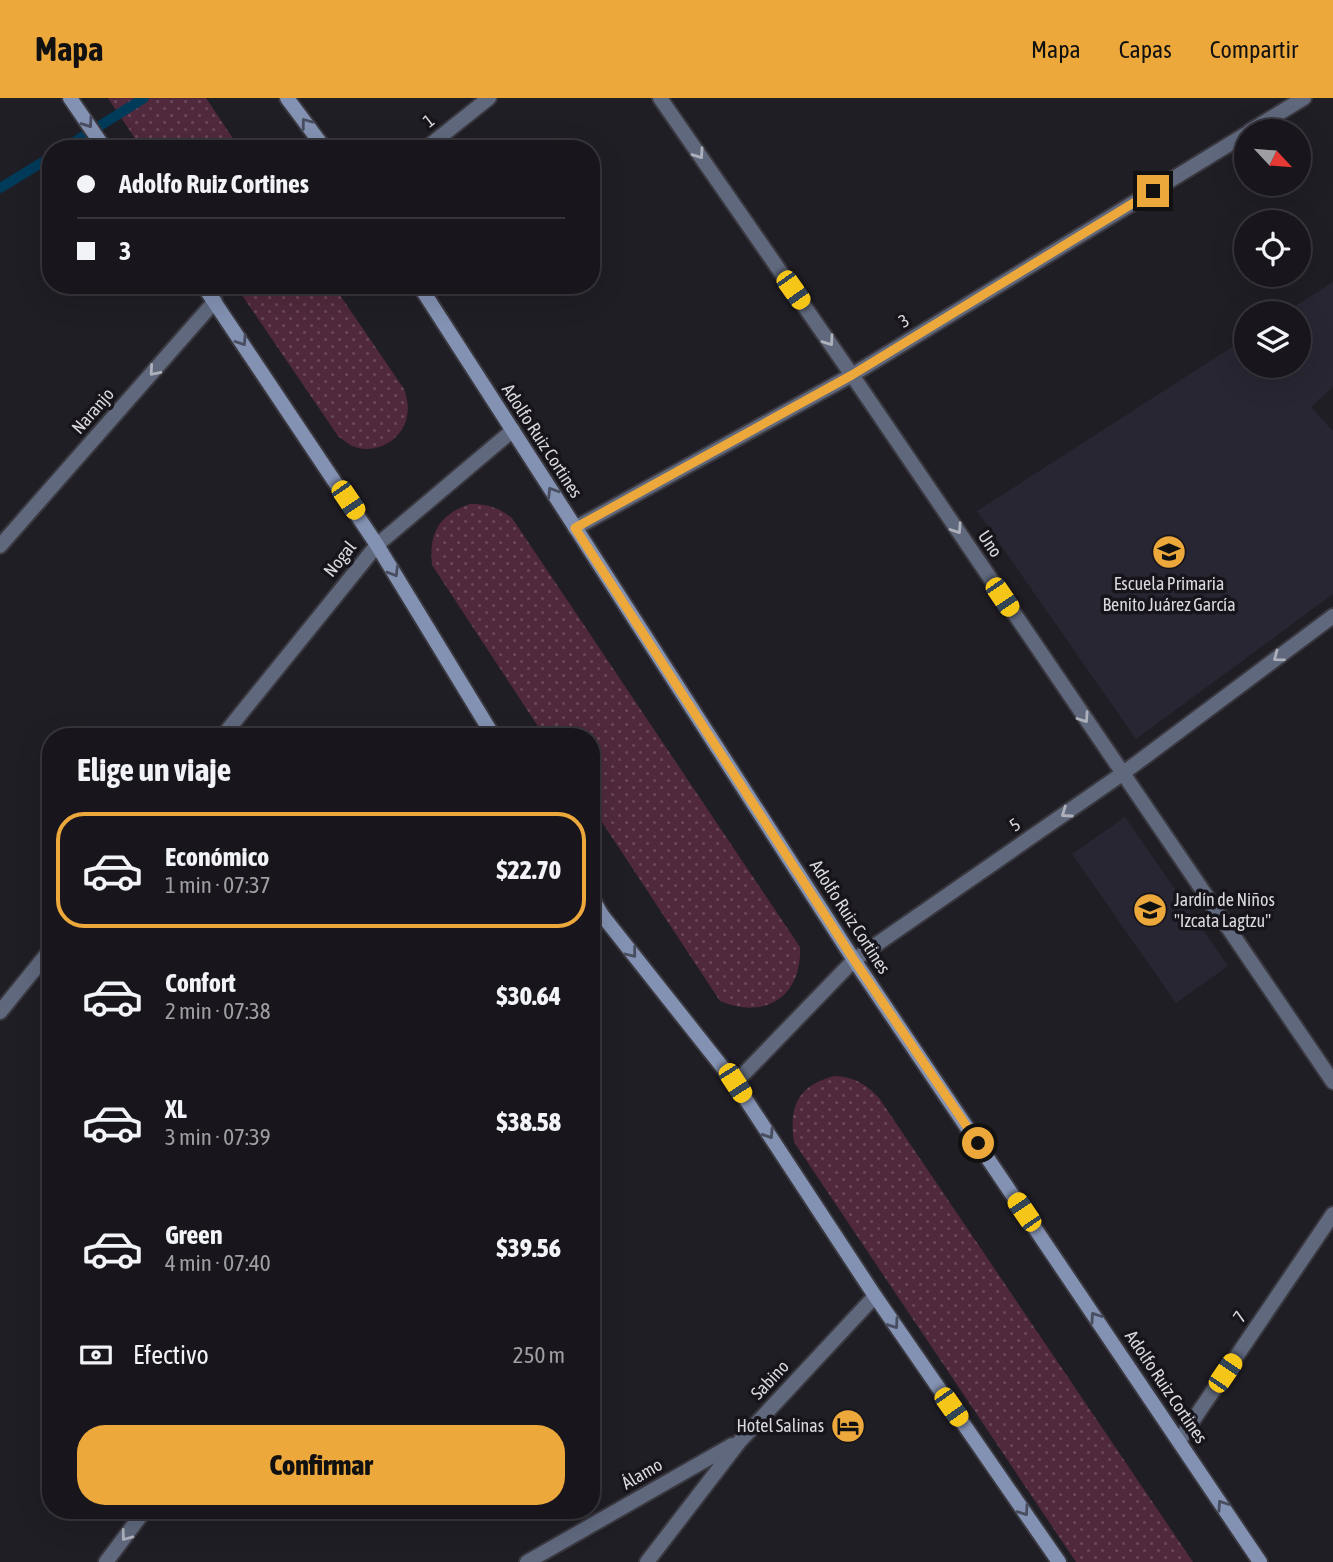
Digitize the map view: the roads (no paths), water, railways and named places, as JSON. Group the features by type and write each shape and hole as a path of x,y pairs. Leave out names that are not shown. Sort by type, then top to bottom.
{"main road":[{"path":"70,98 100,140"},
{"path":"287,98 318,140"},
{"path":"210,294 377,544 489,728"},
{"name":"Adolfo Ruiz Cortines","path":"425,294 854,960 1260,1562"},
{"path":"600,912 735,1083 875,1296 1059,1562"}],"street":[{"name":"1","path":"436,140 489,98"},
{"name":"Uno","path":"660,98 852,375 1333,1082"},
{"name":"3","path":"1270,119 1304,98"},
{"name":"3","path":"575,528 852,375 1234,142"},
{"name":"Naranjo","path":"0,546 215,301"},
{"name":"Nogal","path":"229,728 377,544 513,430"},
{"name":"5","path":"735,1083 854,960 1122,774 1333,616"},
{"path":"0,1012 42,960"},
{"name":"7","path":"1179,1441 1333,1214"},
{"name":"Sabino","path":"648,1562 740,1441 875,1296"},
{"name":"Álamo","path":"527,1562 740,1441"},
{"path":"106,1562 138,1519"}],"waterway":[{"path":"77,140 144,98"},
{"path":"0,188 42,162"}],"place":[{"name":"Escuela Primaria Benito Juárez García","path":"1169,552"},
{"name":"Jardín de Niños \"Izcata Lagtzu\"","path":"1150,910"},
{"name":"Hotel Salinas","path":"848,1426"}]}
